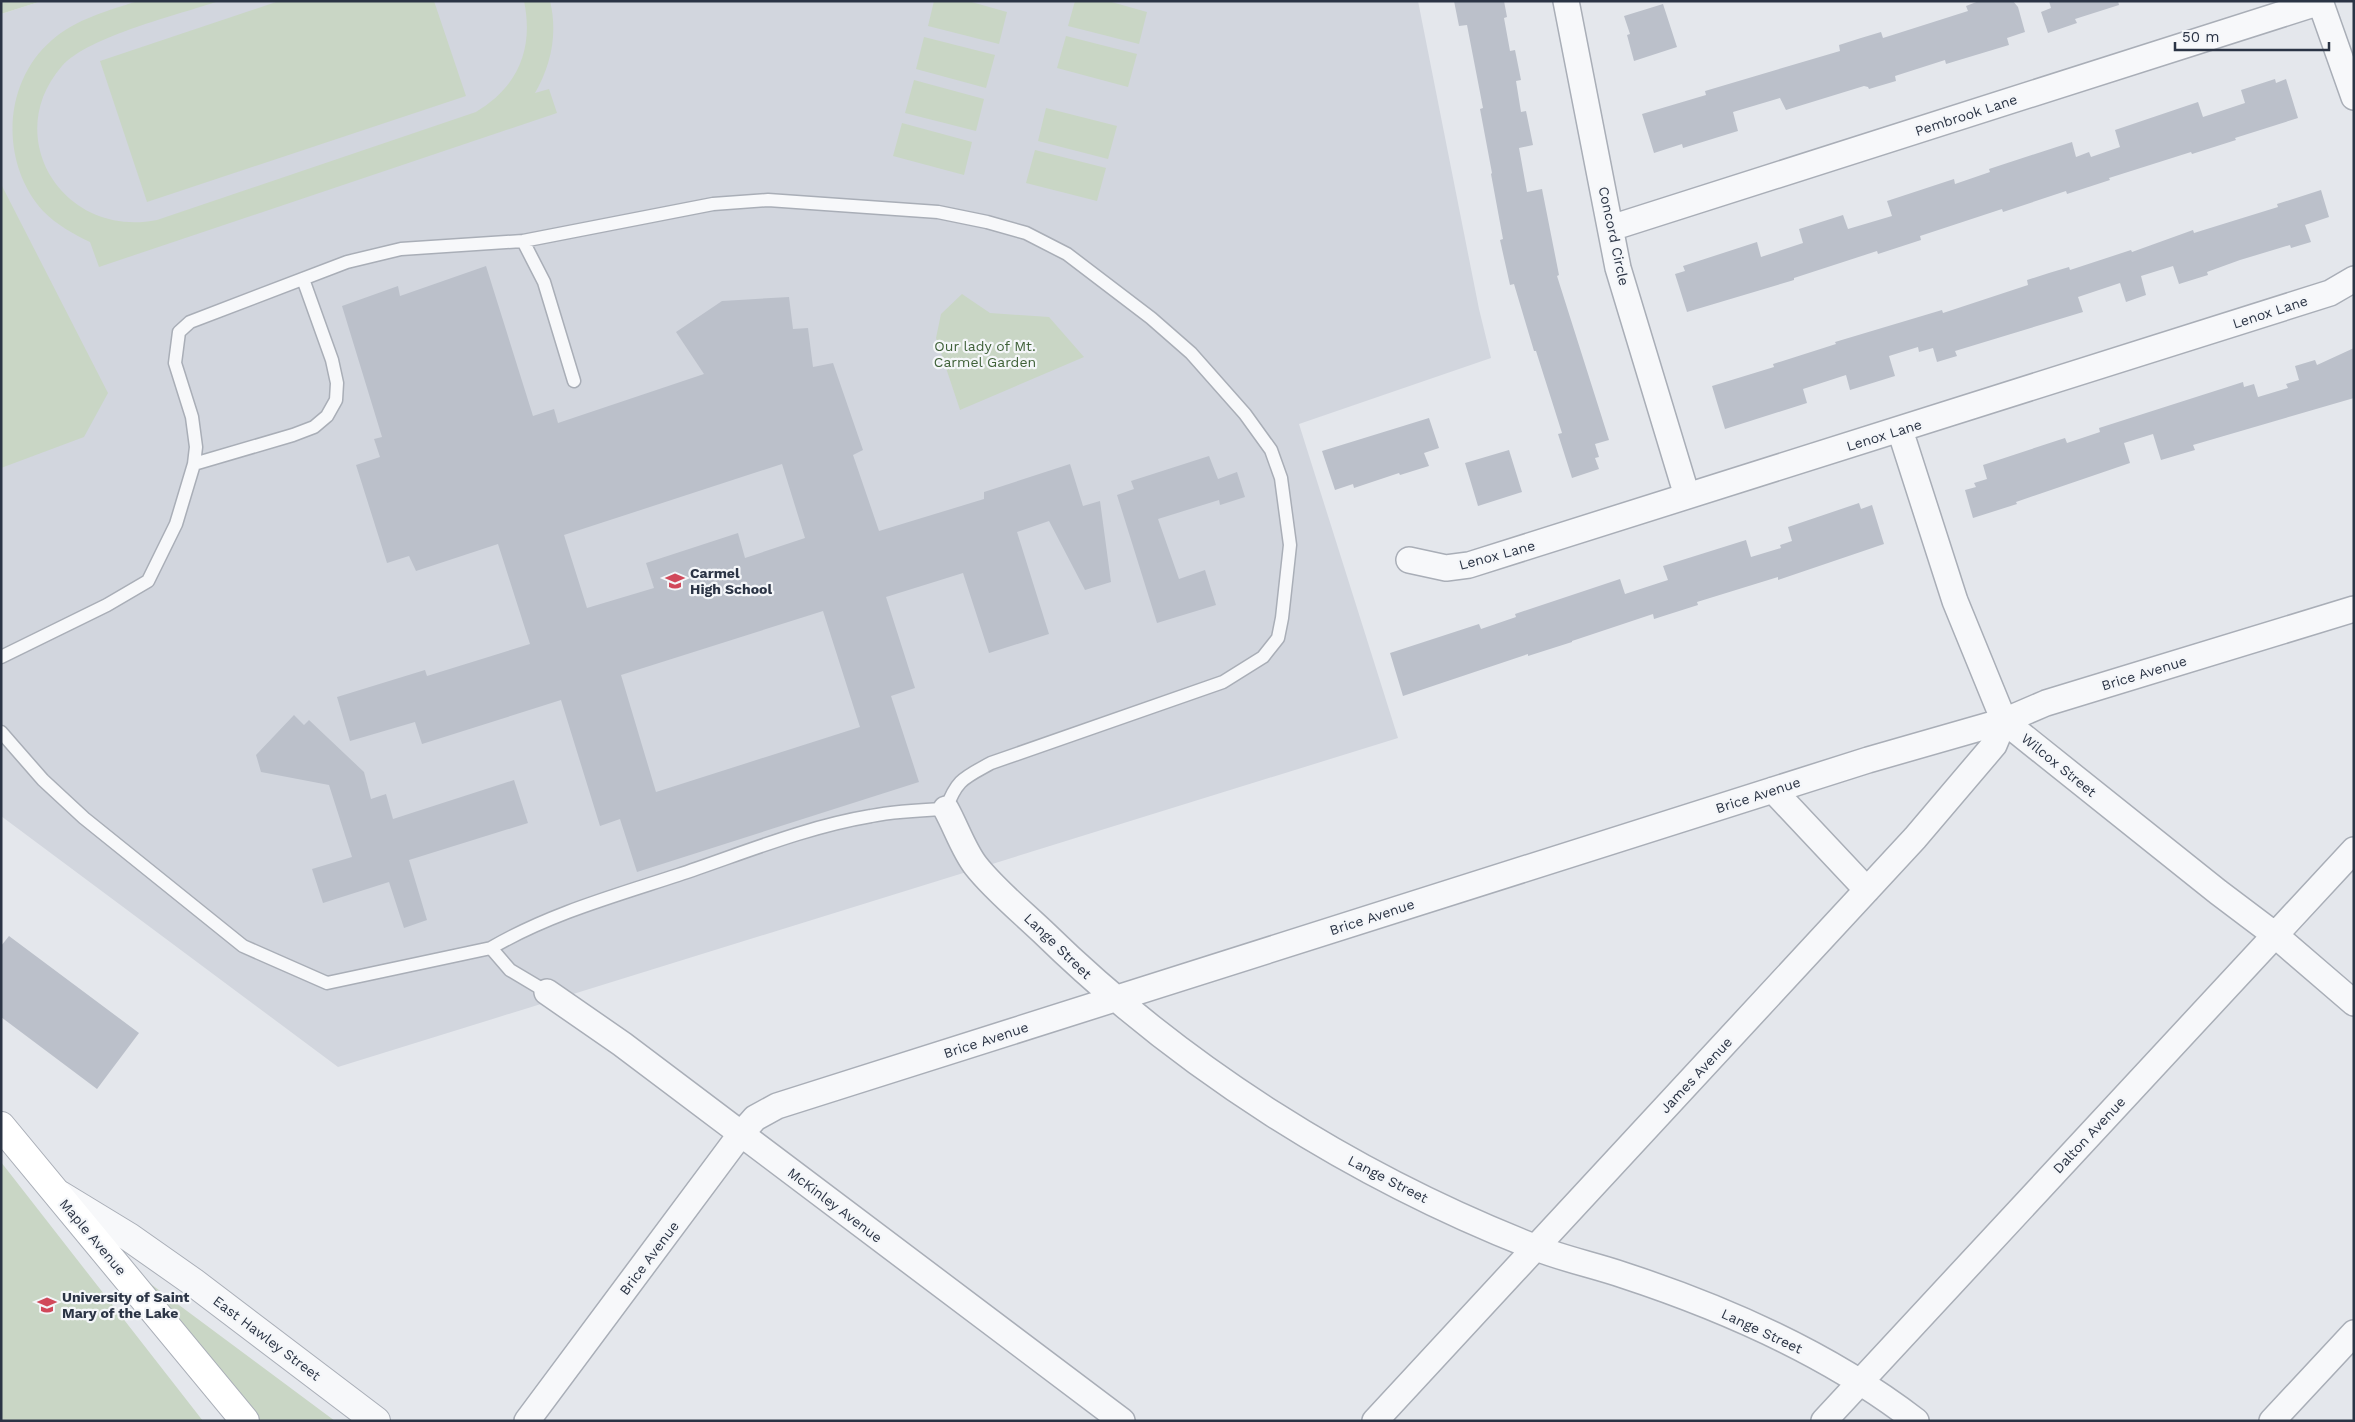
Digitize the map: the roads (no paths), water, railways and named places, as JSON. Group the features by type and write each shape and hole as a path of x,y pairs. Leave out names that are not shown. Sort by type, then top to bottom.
{"main road":[{"name":"Maple Avenue","path":"1,1126 245,1421"}],"street":[{"name":"Concord Circle","path":"1566,1 1618,268 1687,496"},
{"name":"Pembrook Lane","path":"1611,228 2320,1"},
{"path":"2320,1 2354,98"},
{"name":"Lenox Lane","path":"1409,560 1446,568 1469,565 2330,293 2354,279"},
{"name":"Wilcox Street","path":"1900,430 1955,601 2004,720 2218,892 2275,935 2354,1003"},
{"name":"Brice Avenue","path":"527,1421 740,1135 755,1118 777,1106 1868,760 2004,720 2046,703 2354,609"},
{"name":"James Avenue","path":"1375,1421 1708,1061 1823,940 1915,838 1994,745 2004,720"},
{"path":"1774,790 1867,890"},
{"name":"Lange Street","path":"946,809 975,866 1077,965 1115,998 1170,1042 1230,1086 1351,1160 1463,1217 1537,1248 1625,1275 1719,1310 1802,1348 1880,1393 1916,1421"},
{"name":"Dalton Avenue","path":"1824,1421 2354,850"},
{"name":"McKinley Avenue","path":"547,992 622,1044 740,1135 1122,1421"},
{"name":"East Hawley Street","path":"55,1192 129,1236 194,1282 376,1421"},
{"path":"2272,1421 2354,1333"}],"lane":[{"path":"1,657 106,605 148,580 176,524 194,464 196,447 192,418 175,362 179,332 190,322 347,262 401,249 523,241 713,204 768,200 938,212 1026,232 1067,254 1151,318 1191,353 1245,414 1271,450 1281,478 1287,509 1290,545 1278,638 1263,657 1223,682 991,764 968,776 954,788 946,809 902,811 869,816 821,828 586,905 516,933 491,948 327,983 243,946 84,818 43,780 1,732"},
{"path":"523,241 544,282 574,381"},
{"path":"194,464 293,435 314,427 327,416 336,400 337,382 332,360 303,278"},
{"path":"491,948 510,970 547,992"}],"place":[{"name":"Carmel High School","path":"675,581"},
{"name":"University of Saint Mary of the Lake","path":"47,1305"}],"park label":[{"name":"Our lady of Mt. Carmel Garden","path":"985,354"}]}
